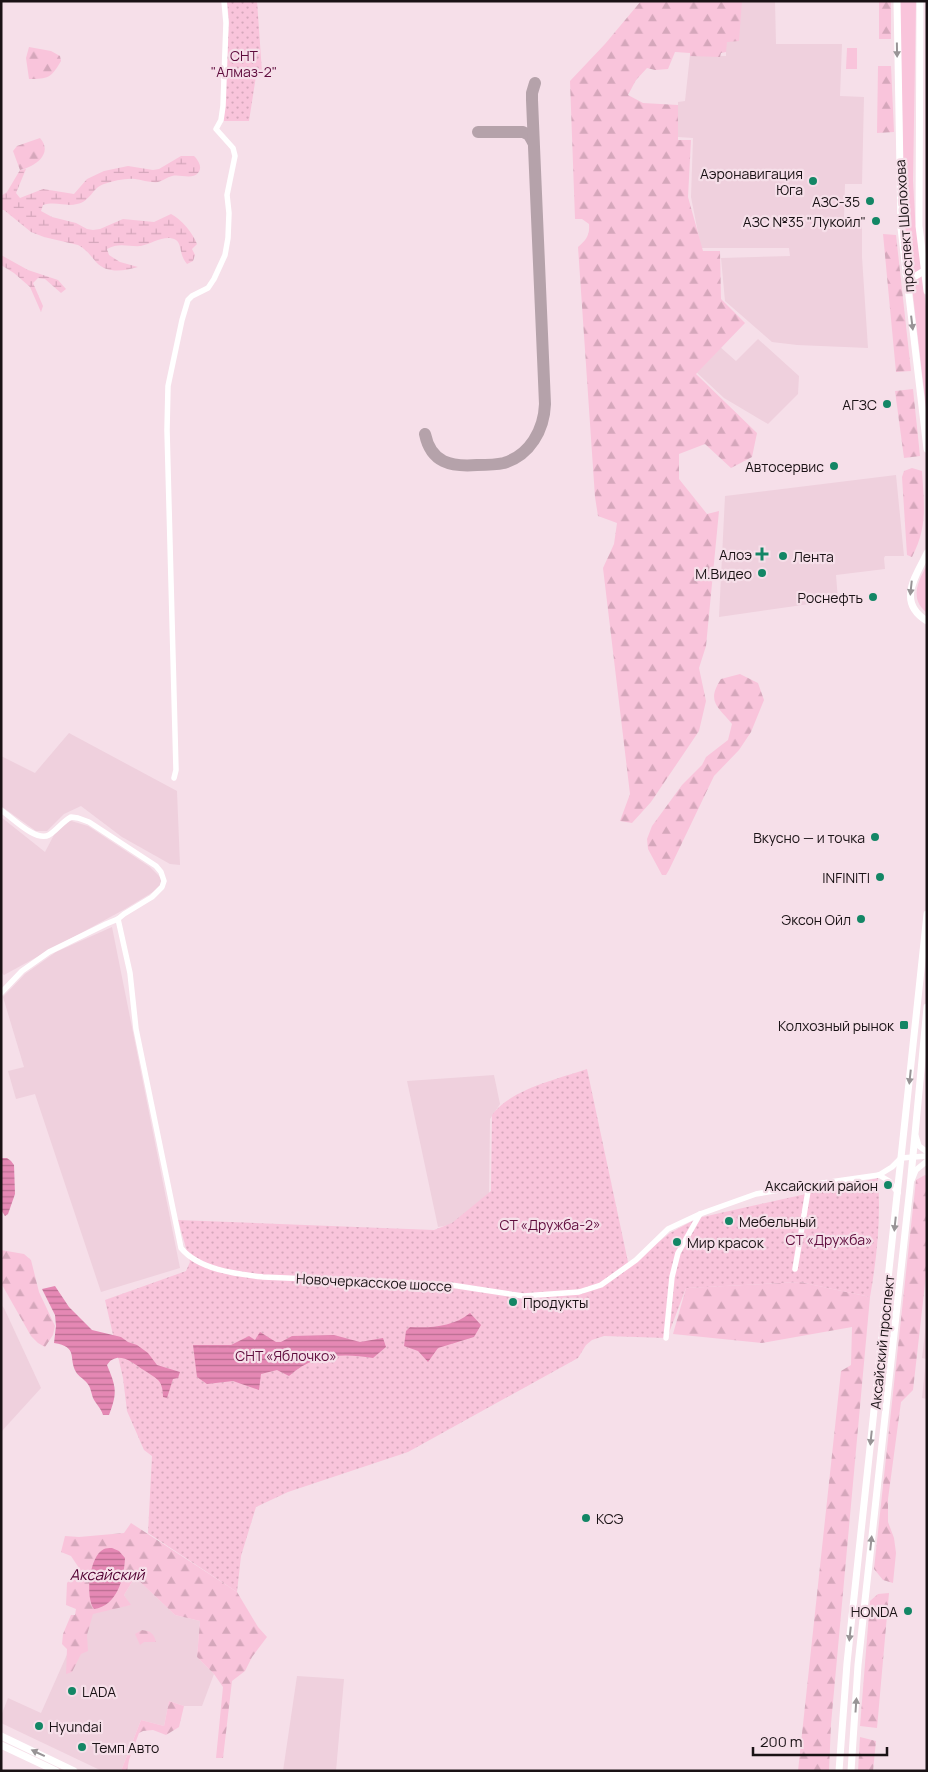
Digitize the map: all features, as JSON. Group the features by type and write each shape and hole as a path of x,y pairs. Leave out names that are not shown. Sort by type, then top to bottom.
{"main road":[{"name":"проспект Шолохова","path":"896,1 899,174 902,228 927,449"},
{"name":"проспект Шолохова","path":"920,1 918,175 927,291"},
{"path":"906,274 914,277 924,271"},
{"path":"919,384 927,379"},
{"path":"927,553 912,580 910,593 916,611 927,621"},
{"name":"Аксайский проспект","path":"839,1771 847,1663 927,914"},
{"name":"Аксайский проспект","path":"851,1771 858,1664 916,1132 927,1007"},
{"path":"906,1113 909,1120 906,1152 913,1156"},
{"path":"1,1736 74,1771"},
{"path":"1,1745 56,1771"}],"street":[{"path":"174,778 176,764 167,430 168,386 188,300 208,288 214,279 225,255 228,238 229,213 227,195 235,156 233,148 216,129 221,120 223,106 226,24 224,1"},
{"path":"1,810 30,832 41,836 49,834 70,817 84,820 156,866 163,876 162,887 152,897 124,914 118,920 49,952 22,972 1,993"},
{"name":"Новочеркасское шоссе","path":"118,920 130,973 136,1029 174,1222 181,1248 209,1266 240,1274 263,1277 451,1285 523,1296 579,1292 602,1285 636,1260 668,1229 700,1214 756,1194 808,1184 878,1176"},
{"path":"916,1132 919,1146 927,1152"},
{"path":"878,1176 892,1168 901,1158 927,1156"},
{"path":"910,1187 916,1170 927,1161"},
{"path":"878,1176 889,1181 898,1193"},
{"path":"796,1269 808,1184"},
{"path":"666,1338 672,1277 678,1253 700,1214"}],"shaded area":[{"path":"739,1 775,1 776,44 842,44 840,96 864,97 862,184 845,184 844,219 862,219 862,257 868,348 772,342 725,301 721,258 790,256 789,248 701,248 691,197 693,138 678,137 678,102 685,101 690,55 726,56 726,41"},
{"path":"758,339 799,376 798,394 768,424 724,398 694,370 719,346 736,361"},
{"name":"Лента","path":"896,475 904,556 885,556 885,569 836,575 838,600 719,617 725,496"},
{"path":"69,733 177,791 180,865 170,864 122,837 81,806 64,814 47,831 36,831 1,806 1,756 35,773"},
{"path":"1,817 45,852 55,833 68,820 88,826 150,867 161,878 161,885 125,909 4,975 1,972"},
{"path":"112,927 180,1268 101,1292 35,1094 16,1099 8,1071 24,1067 3,997 25,974 56,952"},
{"path":"494,1075 500,1104 490,1119 489,1197 455,1224 438,1227 407,1081"},
{"path":"1,1305 41,1388 1,1432"},
{"path":"927,1316 927,1399 922,1398 926,1359 922,1358"},
{"name":"Темп Авто","path":"135,1577 175,1615 200,1621 197,1657 214,1674 202,1706 184,1706 169,1701 164,1726 141,1720 121,1771 102,1771 1,1723 1,1716 8,1698 41,1713 85,1614 130,1605 124,1595"},
{"path":"297,1676 344,1679 336,1771 283,1771"}],"green space":[{"name":"СНТ \"Алмаз-2\"","path":"227,1 257,1 262,72 256,76 249,121 222,121 229,21"},
{"path":"641,1 742,1 739,41 727,42 726,52 721,53 720,57 690,56 690,53 675,52 668,69 655,70 647,68 636,80 628,95 643,103 678,105 678,140 691,140 688,197 703,251 720,251 721,299 745,323 696,374 757,433 752,457 731,468 705,444 679,454 679,479 707,514 719,511 706,646 699,668 706,701 699,731 651,802 632,823 620,821 630,794 603,568 614,544 617,523 598,516 595,497 578,247 587,237 589,224 582,219 575,219 570,81 605,44"},
{"path":"879,1 891,1 891,39 879,39"},
{"path":"900,1 916,1 913,181 915,216 927,315 927,416 904,217"},
{"path":"29,47 51,51 60,56 61,61 54,71 45,78 29,79 26,58"},
{"path":"847,48 857,48 857,69 846,69"},
{"path":"878,66 891,66 894,132 877,133"},
{"path":"40,138 45,149 41,159 31,166 20,170 13,151 17,146"},
{"path":"181,156 194,156 200,166 198,173 193,176 172,176 158,182 123,179 100,186 81,203 73,205 43,205 41,211 52,217 76,223 93,230 123,219 154,222 171,214 179,219 193,235 197,244 192,249 195,255 193,261 187,264 178,242 172,238 167,238 141,246 120,245 107,249 109,255 120,262 138,267 127,270 110,270 100,266 86,250 78,245 31,232 4,210 1,210 1,196 7,192 20,170 26,169 16,193 20,198 43,189 74,194 87,179 104,171 128,166 153,170 159,169"},
{"path":"883,234 896,235 911,371 896,372"},
{"path":"1,255 28,270 58,280 66,289 61,293 45,279 38,278 33,283 43,306 41,312 30,287 1,265"},
{"path":"913,389 920,456 904,458 895,391"},
{"path":"912,468 922,471 924,515 921,535 912,557 907,555 902,477 904,471"},
{"path":"927,565 927,613 918,602 917,590"},
{"path":"740,674 758,683 764,700 751,732 739,750 714,776 669,870 666,875 662,875 648,849 647,839 652,826 682,785 702,765 706,757 728,740 732,724 718,708 714,699 714,693 721,679"},
{"name":"СНТ «Яблочко»","path":"587,1069 628,1262 636,1260 670,1233 698,1218 878,1178 878,1238 870,1297 800,1282 686,1288 667,1338 604,1336 592,1340 586,1345 578,1358 408,1452 288,1492 256,1507 241,1556 237,1592 148,1533 152,1456 144,1450 127,1411 123,1378 105,1300 186,1271 190,1262 178,1220 434,1230 452,1223 491,1191 492,1115 500,1106 511,1098 536,1086"},
{"path":"925,1175 927,1176 927,1266 913,1390 901,1402 888,1499 888,1522 894,1538 896,1553 893,1583 883,1580 874,1569 916,1180"},
{"path":"1,1250 24,1254 31,1260 39,1292 55,1326 53,1335 45,1347 31,1336 1,1283"},
{"path":"800,1282 870,1297 831,1724 829,1771 798,1771 841,1371 851,1365 852,1327 762,1343 673,1334 686,1288"},
{"path":"131,1523 237,1592 258,1627 267,1637 252,1657 245,1671 232,1681 223,1758 216,1758 223,1687 214,1674 197,1657 200,1621 175,1615 135,1577 124,1595 131,1605 93,1614 87,1635 88,1651 81,1654 72,1672 66,1674 67,1649 62,1644 63,1634 71,1615 75,1615 76,1609 66,1605 67,1583 79,1568 71,1556 61,1552 65,1536 79,1537 124,1533"},
{"path":"889,1593 877,1728 860,1726 870,1601 878,1594"},
{"path":"142,1630 151,1633 156,1642 144,1642 140,1645 135,1634"},
{"path":"169,1701 184,1706 179,1727 166,1735 153,1730 139,1733 127,1771 121,1771 141,1720 164,1726"},
{"path":"860,1737 876,1741 873,1771 858,1771"}],"water":[{"path":"1,1158 7,1158 14,1165 15,1194 8,1214 5,1216 1,1210"},
{"path":"55,1286 69,1307 92,1330 121,1337 148,1353 157,1365 180,1372 178,1378 173,1379 167,1398 163,1397 163,1390 159,1381 129,1361 115,1358 107,1365 114,1384 114,1401 109,1415 103,1415 93,1398 90,1388 76,1372 70,1350 67,1347 54,1343 55,1315 42,1289"},
{"path":"470,1313 481,1325 474,1337 438,1348 428,1362 418,1351 404,1346 406,1331 410,1327 442,1326 463,1318"},
{"path":"260,1332 276,1342 281,1342 292,1336 334,1335 360,1342 383,1338 386,1347 373,1358 328,1357 308,1363 289,1376 277,1370 261,1374 259,1390 233,1381 207,1384 197,1377 193,1345 231,1345 249,1336 255,1340"},
{"name":"Аксайский","path":"112,1548 119,1551 125,1558 121,1583 114,1597 108,1603 94,1609 91,1603 89,1587 92,1568 99,1553 105,1549"}],"taxiway":[{"path":"425,434 432,451 444,461 459,465 494,465 513,459 528,448 542,423 545,404 532,100 535,83"},
{"path":"478,132 523,132 529,135 533,142"}],"place":[{"name":"Аэронавигация Юга","path":"813,181"},
{"name":"АЗС-35","path":"870,201"},
{"name":"АЗС №35 \"Лукойл\"","path":"876,221"},
{"name":"АГЗС","path":"887,404"},
{"name":"Автосервис","path":"834,466"},
{"name":"Алоэ","path":"762,554"},
{"name":"Лента","path":"783,556"},
{"name":"М.Видео","path":"762,573"},
{"name":"Роснефть","path":"873,597"},
{"name":"Вкусно — и точка","path":"875,837"},
{"name":"INFINITI","path":"880,877"},
{"name":"Эксон Ойл","path":"861,919"},
{"name":"Колхозный рынок","path":"904,1025"},
{"name":"Аксайский район","path":"888,1185"},
{"name":"Мебельный","path":"729,1221"},
{"name":"Мир красок","path":"677,1242"},
{"name":"Продукты","path":"513,1302"},
{"name":"КСЭ","path":"586,1518"},
{"name":"HONDA","path":"908,1611"},
{"name":"LADA","path":"72,1691"},
{"name":"Hyundai","path":"39,1726"},
{"name":"Темп Авто","path":"82,1747"}],"park label":[{"name":"СТ «Дружба-2»","path":"550,1224"},
{"name":"СТ «Дружба»","path":"829,1239"}]}
